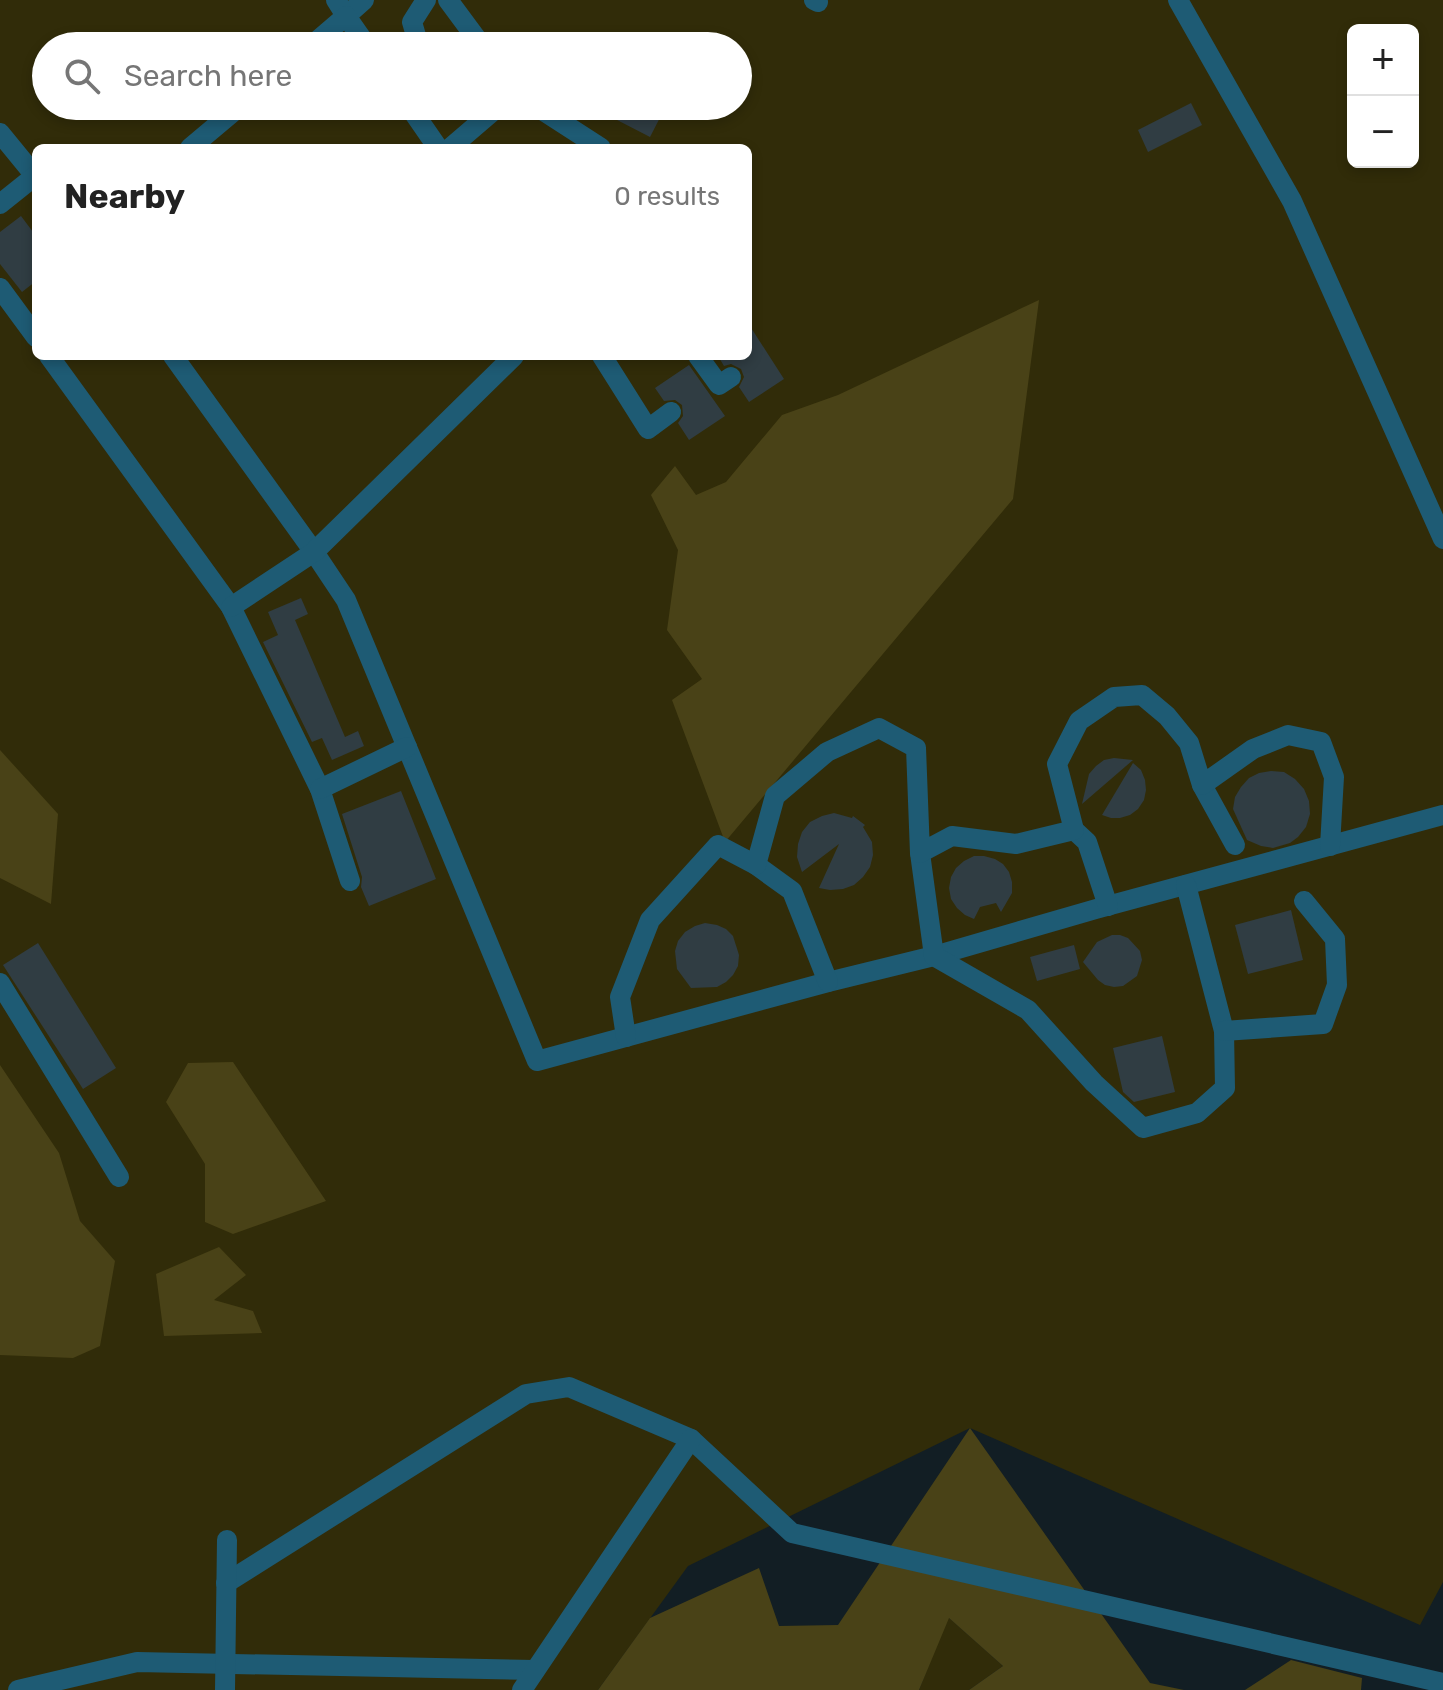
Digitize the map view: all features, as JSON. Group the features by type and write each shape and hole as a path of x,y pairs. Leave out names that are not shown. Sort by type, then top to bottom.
{"lane":[{"path":"322,32 341,8 364,0"},
{"path":"415,32 412,22 426,0"},
{"path":"448,0 472,32"},
{"path":"1178,0 1292,201 1443,539"},
{"path":"341,8 357,32"},
{"path":"195,144 223,120"},
{"path":"419,120 435,144"},
{"path":"454,144 475,120"},
{"path":"558,120 595,144"},
{"path":"0,133 32,172"},
{"path":"0,204 32,178"},
{"path":"0,288 32,332"},
{"path":"52,360 231,607 320,789 350,881"},
{"path":"176,360 346,600 537,1061 934,956 1443,815"},
{"path":"231,607 314,552 510,360"},
{"path":"605,360 648,429 671,412"},
{"path":"701,360 719,385 731,377"},
{"path":"1108,906 1087,842 1074,830 1057,764 1079,721 1114,697 1142,695 1167,716 1189,743 1202,785 1235,845"},
{"path":"756,865 775,796 827,752 879,728 916,748 920,853 934,956"},
{"path":"1202,785 1253,749 1288,735 1321,742 1334,777 1330,846"},
{"path":"320,789 407,747"},
{"path":"920,853 952,836 1016,844 1074,830"},
{"path":"626,1037 620,997 650,920 718,845 756,865 792,891 828,982"},
{"path":"934,956 1028,1010 1094,1083 1143,1128 1197,1113 1225,1088 1224,1031 1186,885"},
{"path":"1224,1031 1323,1024 1337,985 1335,939 1304,901"},
{"path":"0,983 119,1177"},
{"path":"226,1583 526,1394 569,1387 691,1439 792,1533 1443,1683"},
{"path":"522,1690 691,1439"},
{"path":"225,1690 227,1540"},
{"path":"18,1690 137,1662 535,1670"}],"shaded area":[{"path":"0,0 1443,0 1443,1582 1420,1625 970,1428 688,1566 598,1690 0,1690"},
{"path":"1039,300 1013,499 725,842 672,700 702,679 667,630 678,550 651,495 675,466 696,495 726,482 782,415 838,395"},
{"path":"0,750 58,814 51,904 0,878"},
{"path":"233,1062 326,1201 233,1234 205,1222 205,1164 166,1102 188,1063"},
{"path":"0,1065 59,1153 80,1221 115,1261 100,1346 73,1358 0,1355"},
{"path":"219,1247 246,1275 214,1300 253,1311 262,1333 164,1336 156,1274"},
{"path":"970,1428 1150,1683 1184,1690 969,1690 1003,1666 949,1618 919,1690 598,1690 650,1618 759,1568 779,1626 838,1625"},
{"path":"948,1617 1003,1666 969,1690 919,1690"},
{"path":"1291,1660 1362,1678 1361,1690 1245,1690"}],"building":[{"path":"1191,103 1202,125 1148,152 1138,130"},
{"path":"617,120 659,120 650,137"},
{"path":"21,216 32,231 32,284 22,292 0,264 0,232"},
{"path":"752,329 784,379 749,402 739,387 744,377 741,369 731,364 724,366 720,360 752,360"},
{"path":"689,365 725,416 689,440 678,423 683,416 682,405 675,400 664,401 655,388"},
{"path":"301,598 308,614 295,620 345,737 358,731 364,746 332,760 322,738 312,742 263,642 278,635 268,612"},
{"path":"1104,760 1133,760 1082,804 1089,774"},
{"path":"1133,763 1141,770 1145,780 1144,800 1130,815 1111,818 1102,815"},
{"path":"1271,771 1284,772 1295,779 1304,789 1310,814 1306,827 1298,837 1273,848 1247,840 1233,809 1235,797 1249,778"},
{"path":"401,791 436,879 369,906 342,814"},
{"path":"834,813 853,816 865,825 863,827 872,842 873,855 870,867 854,885 830,890 819,888 839,844 802,872 797,857 802,832 810,822"},
{"path":"974,856 995,859 1003,864 1009,872 1012,893 1001,912 996,903 980,907 974,919 957,908 949,888 956,868"},
{"path":"1291,910 1303,960 1248,974 1235,925"},
{"path":"705,923 726,929 733,936 739,955 738,966 726,982 717,987 691,988 677,969 675,951 685,932"},
{"path":"1112,935 1128,938 1140,951 1142,960 1137,976 1123,986 1105,985 1083,962 1097,942"},
{"path":"38,943 116,1068 83,1089 3,965"},
{"path":"1074,945 1080,969 1037,981 1030,957"},
{"path":"1162,1036 1175,1092 1134,1102 1123,1092 1113,1048"}]}
